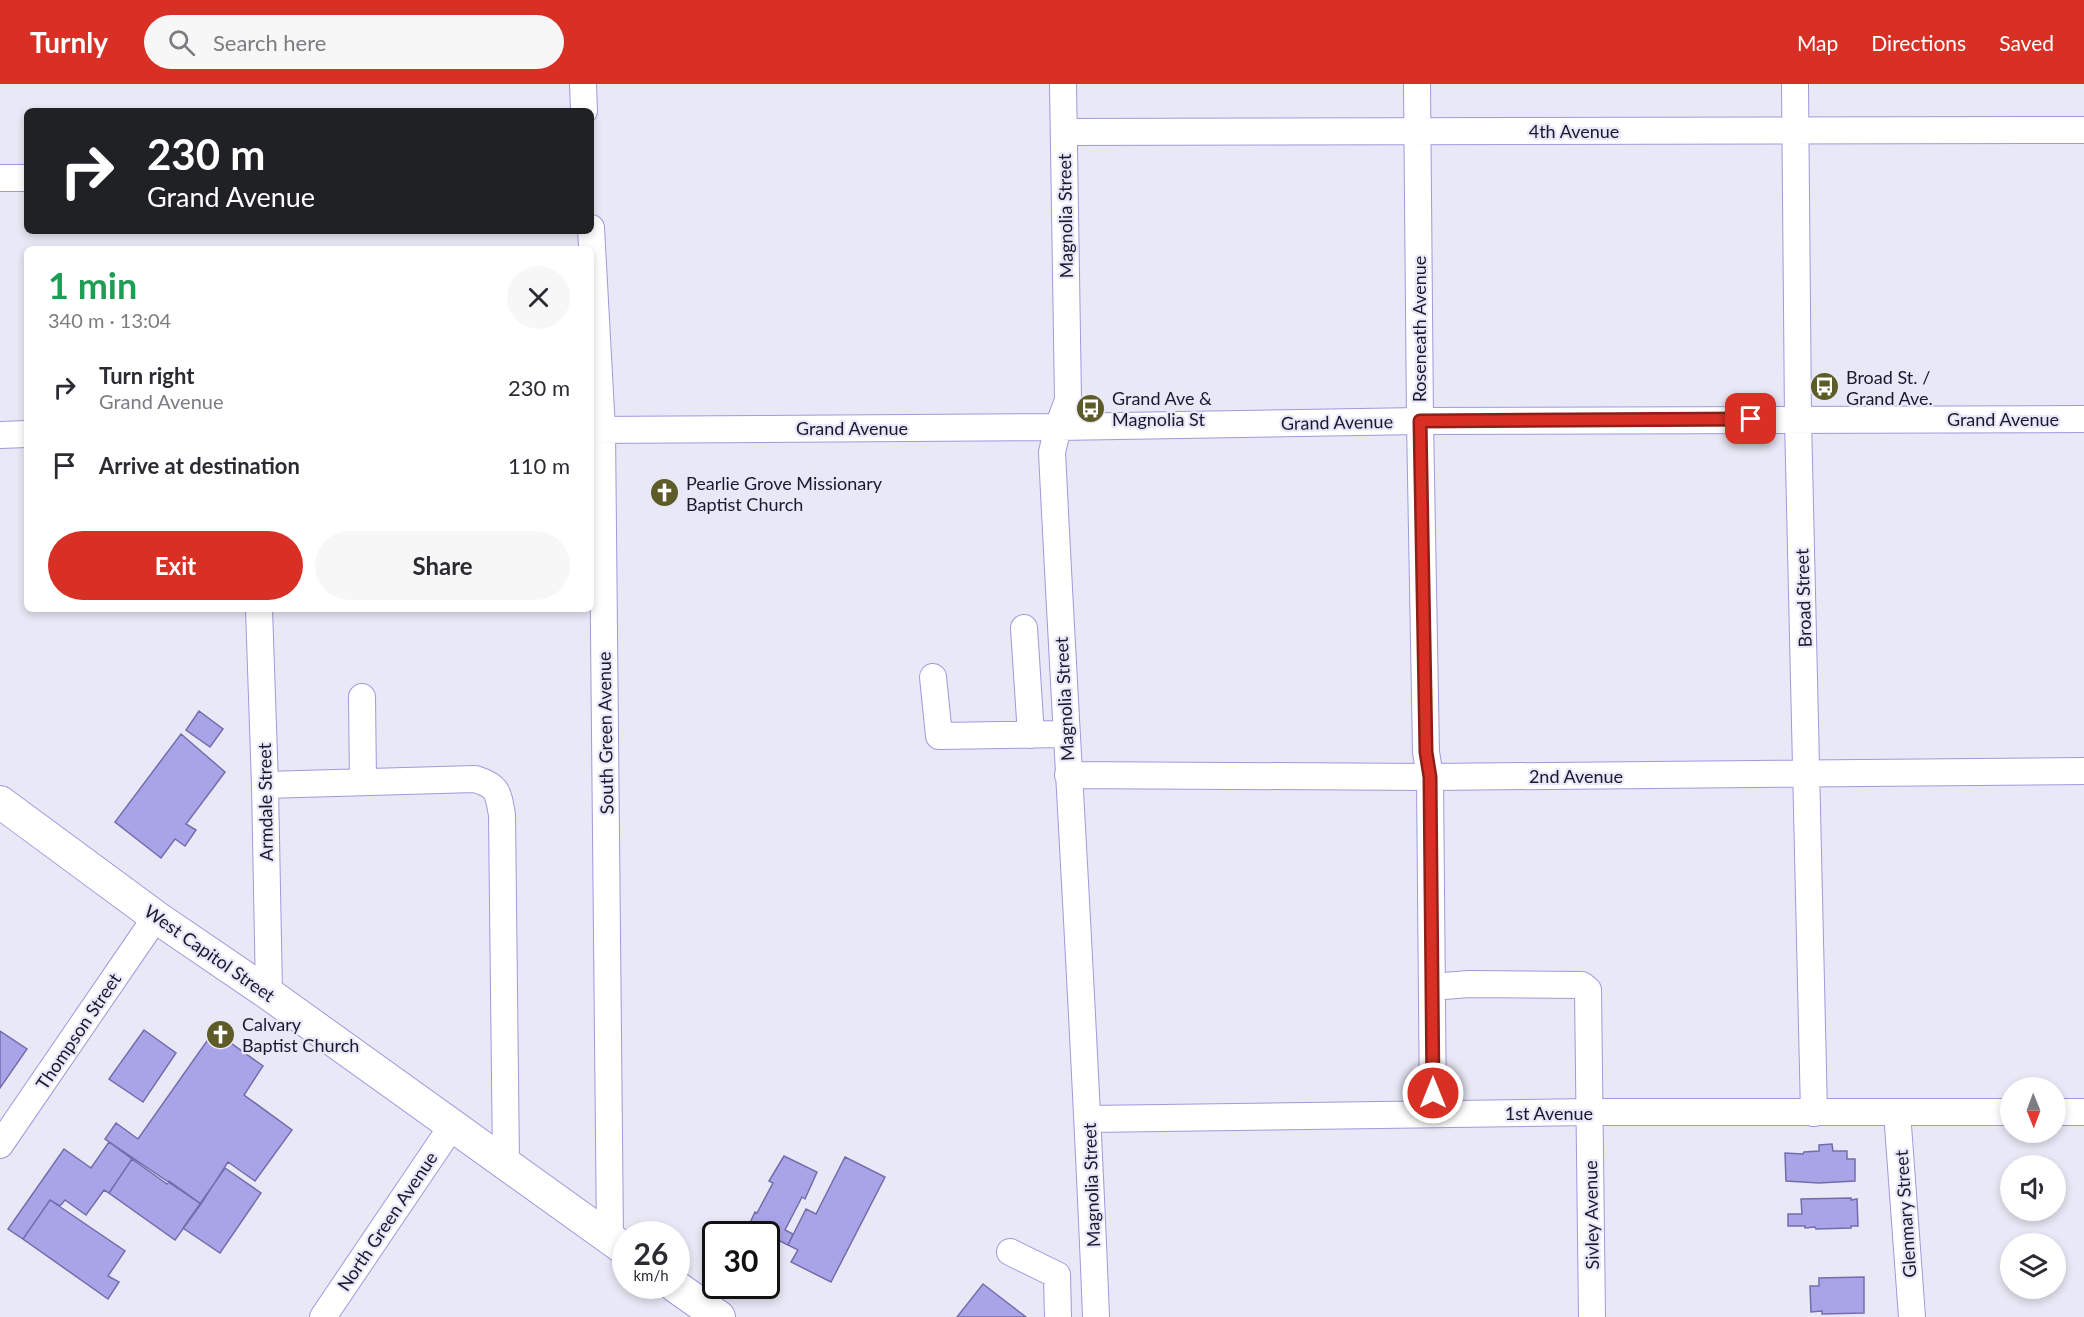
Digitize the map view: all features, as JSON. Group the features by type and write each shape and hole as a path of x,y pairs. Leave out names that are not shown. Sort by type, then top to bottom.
{"main road":[{"name":"West Capitol Street","path":"0,802 156,917 269,994 612,1240"},
{"path":"690,1297 719,1317"}],"street":[{"path":"583,84 584,108"},
{"name":"Magnolia Street","path":"1063,84 1068,400 1052,452 1068,775 1089,1119 1096,1317"},
{"name":"Roseneath Avenue","path":"1417,84 1420,421 1426,752 1430,777 1433,1114"},
{"name":"Broad Street","path":"1796,84 1798,419 1814,1113"},
{"name":"4th Avenue","path":"1064,132 2084,130"},
{"path":"0,178 24,178"},
{"name":"South Green Avenue","path":"594,329 617,1221"},
{"name":"Grand Avenue","path":"597,430 1058,427 1420,421 2084,419"},
{"path":"0,435 24,434"},
{"name":"Armdale Street","path":"259,612 269,994"},
{"path":"1024,628 1031,735"},
{"path":"933,677 939,736 1066,734"},
{"path":"362,697 363,781"},
{"name":"2nd Avenue","path":"1068,775 1430,777 2084,771"},
{"path":"265,785 475,779 490,784 499,796 502,815 506,1164"},
{"name":"Thompson Street","path":"0,1145 156,917"},
{"name":"Sivley Avenue","path":"1432,987 1469,984 1582,985 1588,990 1592,1317"},
{"name":"1st Avenue","path":"1089,1119 1590,1112 2000,1112"},
{"name":"Glenmary Street","path":"1897,1112 1912,1317"},
{"path":"2066,1112 2084,1112"},
{"name":"North Green Avenue","path":"323,1317 452,1126"},
{"path":"1010,1252 1057,1275 1095,1288"},
{"path":"1057,1275 1058,1317"}],"building":[{"path":"199,711 223,729 210,747 186,730"},
{"path":"181,734 225,772 186,824 196,830 185,846 175,839 161,858 115,822"},
{"path":"144,1030 176,1053 143,1102 109,1079"},
{"path":"0,1031 27,1049 0,1088"},
{"name":"Calvary Baptist Church","path":"214,1031 263,1066 244,1095 292,1130 255,1181 228,1162 201,1204 105,1139 116,1123 138,1139"},
{"path":"109,1142 132,1159 109,1193 104,1190 86,1215 65,1200 60,1206 50,1200 23,1239 8,1229 64,1149 91,1168"},
{"path":"1832,1144 1833,1151 1847,1151 1847,1159 1855,1159 1855,1181 1819,1183 1786,1181 1785,1153 1803,1154 1819,1151 1819,1145"},
{"path":"784,1156 817,1172 805,1199 802,1197 785,1230 793,1234 788,1245 780,1241 780,1221 751,1221 773,1183 769,1181"},
{"path":"845,1157 885,1177 831,1282 791,1262 798,1250 788,1245 806,1209 816,1214"},
{"path":"132,1159 167,1184 169,1181 201,1204 175,1240 109,1193"},
{"path":"225,1168 261,1193 220,1253 183,1228"},
{"path":"1851,1198 1851,1200 1857,1199 1858,1226 1816,1229 1815,1227 1788,1226 1788,1214 1802,1214 1801,1199"},
{"path":"50,1200 125,1251 108,1276 119,1282 108,1299 23,1239"},
{"path":"1864,1277 1864,1313 1811,1312 1810,1286 1819,1286 1819,1278"},
{"path":"983,1284 1026,1317 957,1317"}],"place":[{"name":"Broad St. / Grand Ave.","path":"1825,387"},
{"name":"Grand Ave & Magnolia St","path":"1091,408"},
{"name":"Pearlie Grove Missionary Baptist Church","path":"665,493"},
{"name":"Calvary Baptist Church","path":"221,1034"}],"route":[{"path":"1433,1093 1430,777 1426,752 1420,421 1751,419"}]}
